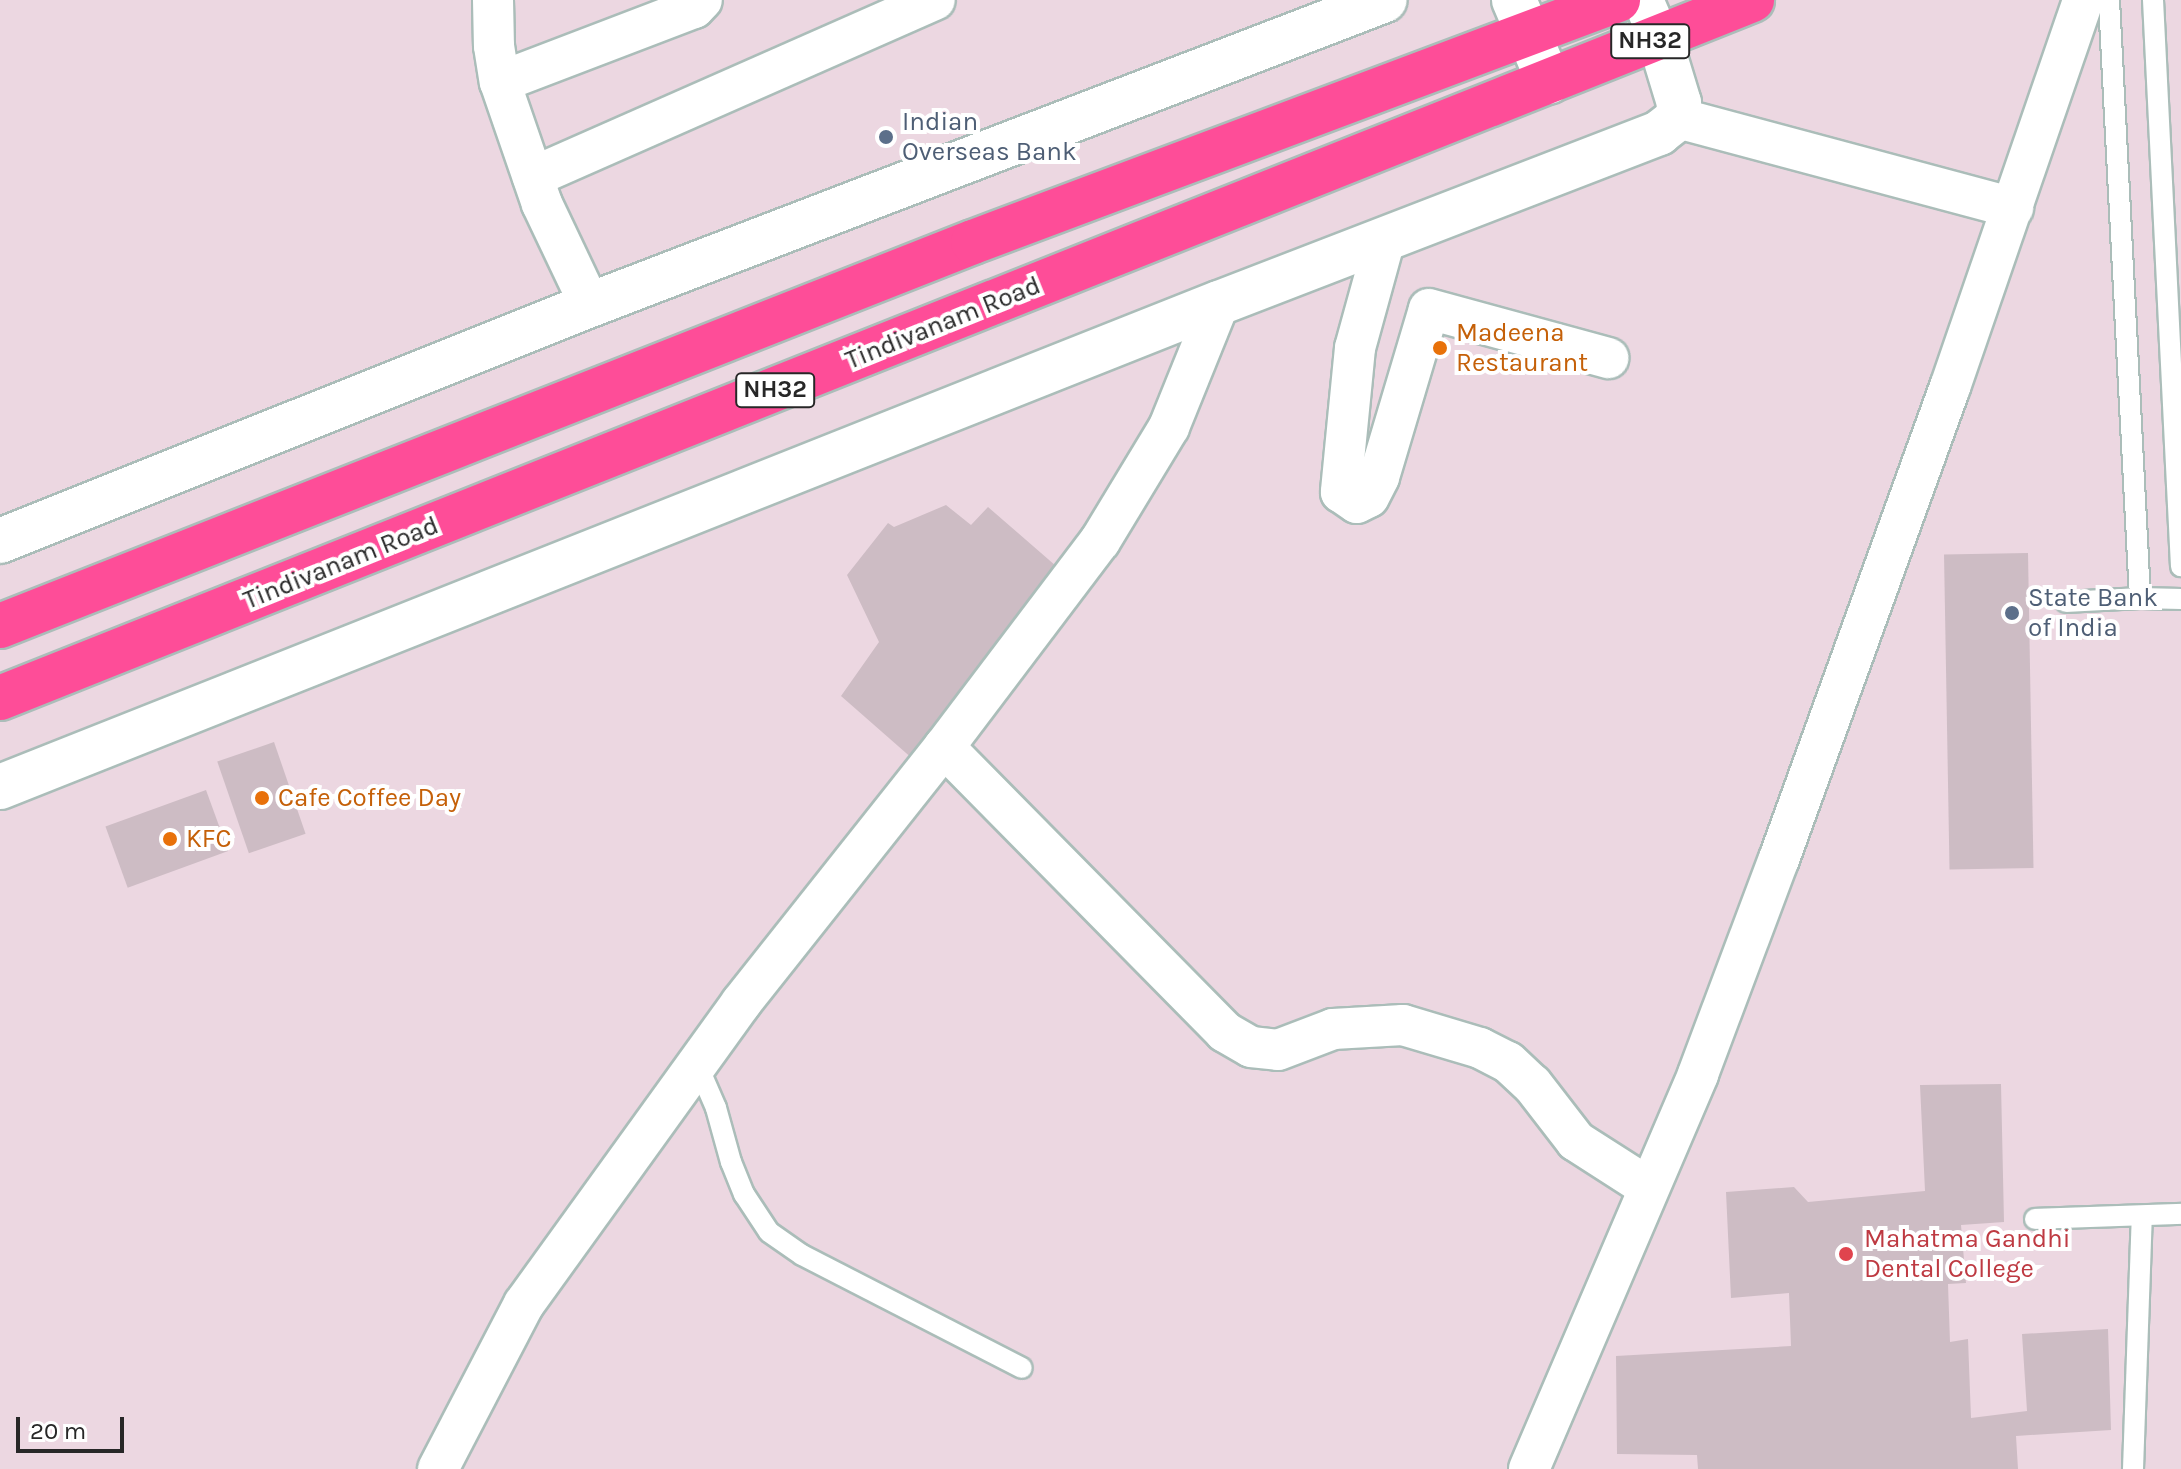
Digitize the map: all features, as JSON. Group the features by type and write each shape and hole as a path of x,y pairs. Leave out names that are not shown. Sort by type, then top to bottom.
{"highway":[{"name":"NH32","path":"0,626 973,242 1522,17 1618,0"},
{"name":"Tindivanam Road","path":"0,698 1549,82 1651,18 1752,0"}],"street":[{"path":"493,0 494,46 500,82 533,177 590,305"},
{"path":"500,82 694,8 702,0"},
{"path":"533,177 935,0"},
{"path":"0,540 590,305 1385,0"},
{"path":"1529,1469 1698,1074 1779,859 2013,208 2083,0"},
{"path":"1522,17 1549,82"},
{"path":"1651,18 1676,87 1678,118"},
{"path":"1678,118 2013,208"},
{"path":"0,787 1219,303 1659,133 1678,118"},
{"path":"1385,239 1355,348 1341,492 1357,503 1369,497 1379,477 1429,309 1608,358"},
{"path":"438,1469 524,1304 741,1003 944,747 1100,541 1169,427 1219,303"},
{"path":"944,747 1225,1032 1251,1047 1278,1050 1333,1029 1403,1025 1480,1048 1508,1062 1532,1084 1576,1141 1648,1187"}],"lane":[{"path":"2109,0 2140,598"},
{"path":"2153,0 2181,566"},
{"path":"2066,602 2181,599"},
{"path":"697,1064 744,1194 769,1232 802,1255 1022,1368"},
{"path":"2035,1219 2181,1214"},
{"path":"2133,1469 2142,1216"}],"building":[{"path":"946,505 971,525 988,507 1056,566 914,760 841,696 879,642 847,575 888,523 894,527"},
{"path":"2028,553 2033,868 1950,869 1944,554"},
{"path":"274,742 306,834 249,853 217,762"},
{"path":"206,790 228,851 128,888 105,827"},
{"name":"Mahatma Gandhi Dental College","path":"2001,1084 2004,1222 1961,1225 1966,1283 1948,1284 1950,1342 1968,1339 1971,1418 2027,1411 2022,1334 2108,1329 2111,1430 2016,1436 2018,1469 1698,1469 1697,1455 1617,1454 1616,1356 1791,1346 1789,1293 1731,1298 1726,1192 1794,1187 1808,1202 1925,1191 1920,1085"}],"place":[{"name":"Indian Overseas Bank","path":"886,137"},
{"name":"Madeena Restaurant","path":"1440,348"},
{"name":"State Bank of India","path":"2012,613"},
{"name":"Cafe Coffee Day","path":"262,798"},
{"name":"KFC","path":"170,839"},
{"name":"Mahatma Gandhi Dental College","path":"1846,1254"}]}
